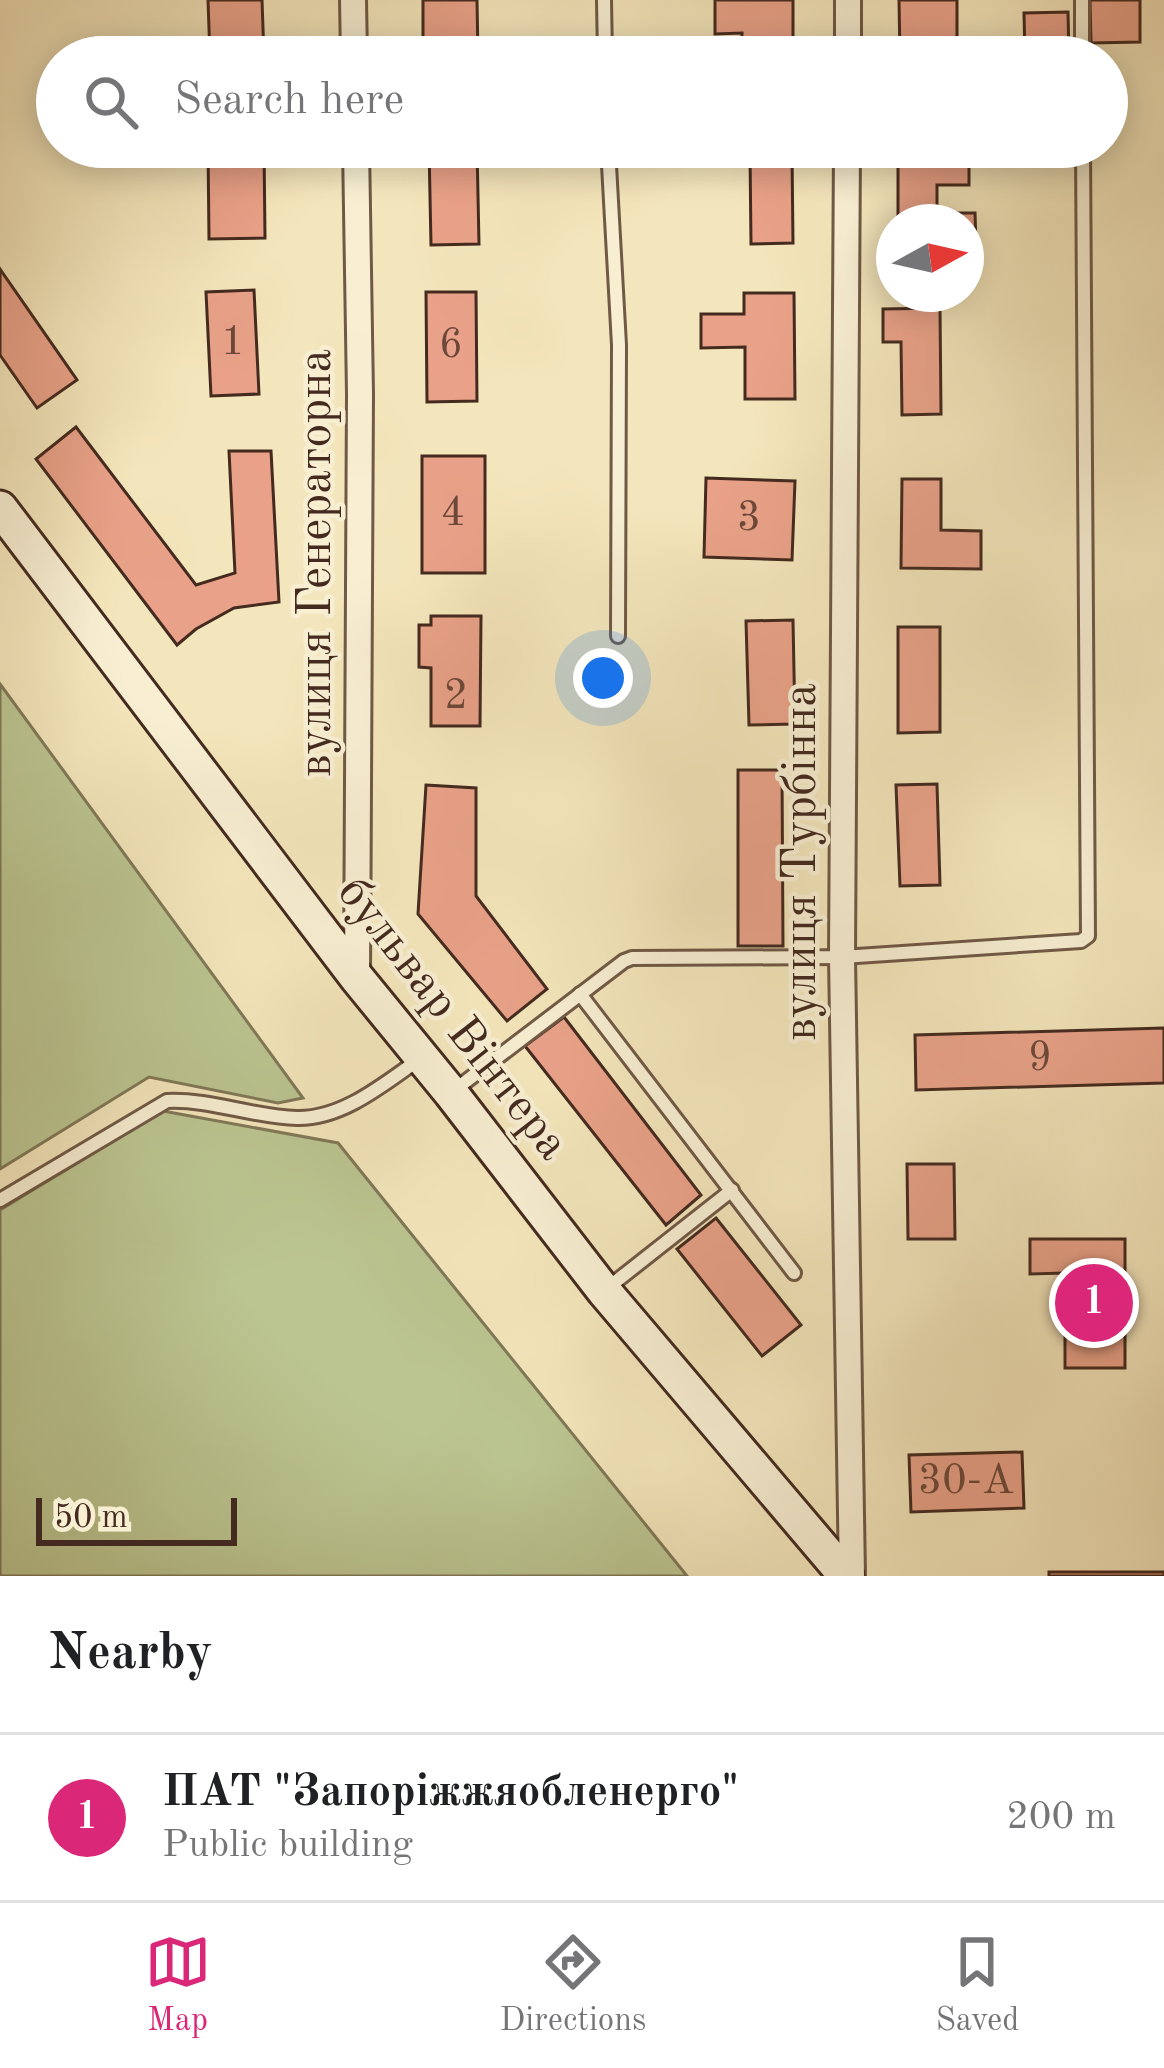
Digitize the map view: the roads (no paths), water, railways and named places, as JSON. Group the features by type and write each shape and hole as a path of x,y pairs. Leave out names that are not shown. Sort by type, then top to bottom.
{"street":[{"path":"353,0 354,36"},
{"path":"848,0 848,36"},
{"name":"вулиця Генераторна","path":"356,168 358,978"},
{"name":"вулиця Турбінна","path":"847,168 842,957 849,1576"},
{"name":"бульвар Вінтера","path":"0,508 358,978 604,1291 849,1576"}],"lane":[{"path":"604,0 605,36"},
{"path":"1082,0 1082,36"},
{"path":"609,168 619,345 618,636"},
{"path":"451,1093 632,958 842,957 1088,937 1083,168"},
{"path":"580,994 794,1274"},
{"path":"0,1200 167,1101 297,1118 330,1113 375,1091 422,1058"},
{"path":"604,1291 732,1190"}],"place":[{"name":"ПАТ \"Запоріжжяобленерго\"","path":"1094,1303"}]}
